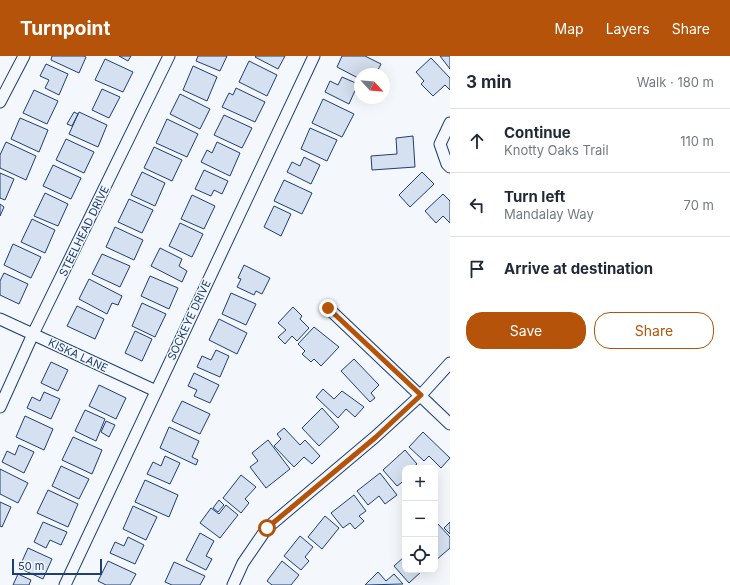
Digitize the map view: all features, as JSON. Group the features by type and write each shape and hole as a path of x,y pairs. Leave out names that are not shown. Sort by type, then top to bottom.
{"street":[{"path":"0,102 24,56"},
{"name":"STEELHEAD DRIVE","path":"0,407 33,334 169,56"},
{"name":"SOCKEYE DRIVE","path":"65,585 314,56"},
{"path":"450,123 440,144 447,164 450,167"},
{"path":"328,308 450,424"},
{"name":"KISKA LANE","path":"0,319 156,391"},
{"path":"233,585 243,563 267,528 376,437 421,395 450,363"}],"building":[{"path":"52,56 86,57 79,73 51,60"},
{"path":"119,56 131,56 128,61"},
{"path":"198,56 227,56 220,71 196,61"},
{"path":"285,56 278,69 255,57"},
{"path":"342,56 365,56 381,64 379,68 354,68 354,76 337,67"},
{"path":"440,56 450,56 450,69"},
{"path":"431,58 450,78 450,90 445,85 433,96 421,84 424,81 416,72"},
{"path":"105,59 133,72 123,92 95,80"},
{"path":"249,61 277,75 267,96 239,82"},
{"path":"46,64 68,74 59,95 45,88 49,80 40,76"},
{"path":"193,66 217,77 207,101 183,90"},
{"path":"342,77 354,82 354,93 349,104 325,92 330,81 338,85"},
{"path":"236,88 265,102 255,122 222,107 229,93 233,95"},
{"path":"102,89 120,97 109,118 92,110"},
{"path":"34,90 58,101 47,124 23,113"},
{"path":"180,94 210,109 200,129 170,114"},
{"path":"323,99 354,114 342,137 312,123"},
{"path":"74,112 78,114 72,126 67,124"},
{"path":"79,112 107,125 98,147 69,134"},
{"path":"224,115 252,128 242,148 214,135"},
{"path":"20,118 48,130 39,152 11,139"},
{"path":"167,119 198,134 187,157 156,143"},
{"path":"310,128 337,140 327,161 301,149"},
{"path":"413,136 415,167 372,170 371,156 397,154 396,138"},
{"path":"66,139 94,152 84,173 56,160"},
{"path":"6,142 36,156 26,180 0,168 0,155"},
{"path":"217,142 240,153 230,176 201,162 207,150 212,153"},
{"path":"154,147 182,160 172,181 144,168"},
{"path":"304,157 320,165 311,184 287,172 292,162 300,166"},
{"path":"53,165 81,178 71,199 43,186"},
{"path":"204,170 228,181 222,194 214,190 211,196 195,189"},
{"path":"142,172 165,183 155,206 131,195"},
{"path":"422,172 434,184 410,207 399,195"},
{"path":"0,173 14,179 5,200 0,198"},
{"path":"284,180 312,193 302,214 274,201"},
{"path":"45,193 68,204 58,226 34,216"},
{"path":"443,194 450,201 450,223 443,216 436,223 425,211"},
{"path":"192,195 215,206 204,229 181,219"},
{"path":"129,199 153,210 142,233 118,222"},
{"path":"0,204 4,207 0,216"},
{"path":"274,206 291,214 281,236 264,227"},
{"path":"32,219 55,230 45,253 21,242"},
{"path":"180,223 203,234 192,257 169,246"},
{"path":"115,227 143,240 134,260 106,247"},
{"path":"13,244 41,257 31,278 4,265"},
{"path":"160,248 182,259 179,266 187,271 182,282 151,266"},
{"path":"102,254 130,266 120,287 92,274"},
{"path":"244,265 270,278 262,294 256,291 254,295 237,287 241,279 238,278"},
{"path":"4,273 28,284 19,304 0,295 0,281"},
{"path":"150,276 178,288 169,309 141,296"},
{"path":"89,279 122,296 118,305 112,303 107,314 79,299"},
{"path":"231,293 256,304 246,325 222,314"},
{"path":"142,303 166,314 155,337 132,326"},
{"path":"77,306 104,319 95,339 67,326"},
{"path":"293,307 302,316 300,319 309,328 297,341 292,336 285,344 278,337 286,330 278,323"},
{"path":"219,319 247,333 237,354 209,340"},
{"path":"314,327 339,347 321,366 314,359 311,362 302,354 305,351 298,344"},
{"path":"135,331 152,339 142,361 125,353"},
{"path":"216,350 229,356 220,377 197,367 202,356 211,360"},
{"path":"354,359 379,385 371,393 375,398 370,402 341,371"},
{"path":"51,362 68,370 58,391 41,383"},
{"path":"194,373 219,385 210,403 194,396 197,390 188,386"},
{"path":"99,385 126,398 116,419 89,406"},
{"path":"323,389 334,399 342,391 364,407 355,417 346,409 338,418 316,397"},
{"path":"44,392 60,399 51,419 27,408 32,397 40,401"},
{"path":"182,401 210,414 200,434 172,421"},
{"path":"322,408 339,427 319,446 302,428"},
{"path":"85,410 105,419 96,441 75,431"},
{"path":"25,416 53,429 44,450 16,437"},
{"path":"106,421 115,425 109,437 101,432"},
{"path":"169,427 199,441 192,457 198,460 196,465 160,448"},
{"path":"284,428 300,445 305,440 320,456 312,464 304,457 294,467 274,446 281,439 277,434"},
{"path":"423,432 450,458 441,468 429,456 424,461 409,447"},
{"path":"73,437 102,450 92,474 62,460"},
{"path":"268,440 290,469 266,488 250,467 258,461 252,453"},
{"path":"19,445 34,452 24,473 2,462 7,451 15,455"},
{"path":"405,450 417,464 402,465 402,482 397,486 383,470"},
{"path":"165,456 180,463 170,484 147,474 153,462 161,466"},
{"path":"61,466 89,479 79,499 52,486"},
{"path":"0,469 28,483 18,503 0,494"},
{"path":"380,473 397,495 385,504 379,496 368,505 357,491"},
{"path":"241,475 256,487 245,499 249,503 241,513 223,498"},
{"path":"145,480 178,495 169,517 135,502"},
{"path":"48,490 78,504 68,527 37,513"},
{"path":"354,495 366,511 359,516 364,521 355,529 350,523 343,528 331,513"},
{"path":"219,500 224,505 218,512 213,508"},
{"path":"0,502 11,507 2,527 0,526"},
{"path":"226,505 238,515 220,538 200,523 211,508 219,514"},
{"path":"133,506 157,517 146,540 123,529"},
{"path":"325,516 339,528 322,549 308,537"},
{"path":"43,522 67,532 61,545 50,540 46,548 34,542"},
{"path":"450,522 450,534 444,528"},
{"path":"438,524 450,537 450,548 438,558"},
{"path":"200,533 214,541 206,556 212,559 206,570 186,560"},
{"path":"300,536 313,547 305,557 309,561 301,570 284,556"},
{"path":"128,537 144,545 135,564 110,553 115,542 124,546"},
{"path":"28,548 52,559 43,579 19,568"},
{"path":"402,559 402,573 420,573 409,583 394,566"},
{"path":"108,561 136,574 130,585 106,585 98,581"},
{"path":"282,561 299,575 291,585 272,585 267,581"},
{"path":"174,562 205,576 200,585 172,585 165,582"},
{"path":"378,572 386,581 394,574 403,584 365,585"},
{"path":"18,574 31,580 29,585 13,585"}],"route":[{"path":"267,528 376,437 421,395 328,308"}]}
